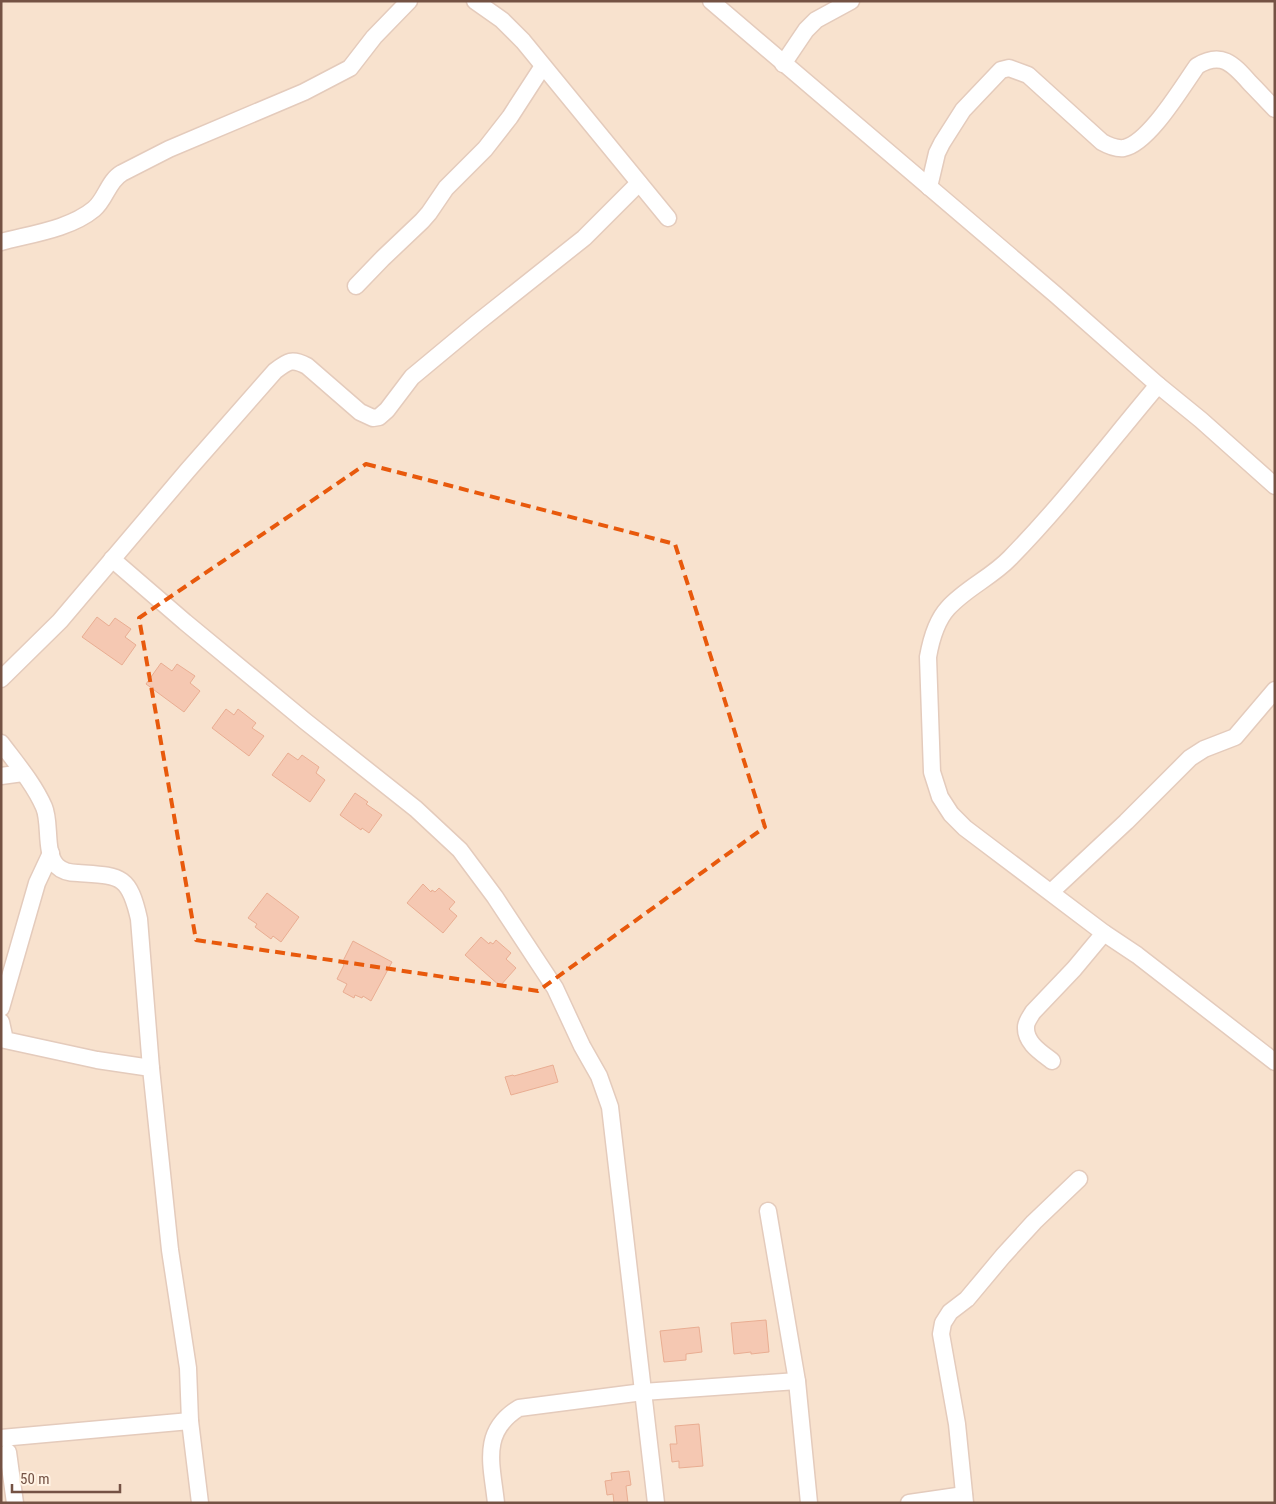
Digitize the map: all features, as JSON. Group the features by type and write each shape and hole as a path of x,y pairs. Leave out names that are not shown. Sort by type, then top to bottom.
{"street":[{"path":"1,242 61,226 82,218 99,204 112,181 122,173 170,149 304,92 350,68 374,37 409,1"},
{"path":"475,1 502,20 522,41 668,218"},
{"path":"711,1 1056,295 1275,486"},
{"path":"783,64 806,30 816,20 851,1"},
{"path":"929,187 937,152 963,110 1001,70 1009,68 1028,75 1102,142 1114,148 1125,148 1135,144 1151,129 1197,66 1204,62 1223,60 1235,66 1275,110"},
{"path":"356,286 422,221 446,188 485,149 510,117 543,66"},
{"path":"1,679 60,621 275,371 291,361 298,361 307,366 360,412 374,418 379,417 388,410 412,377 584,238 639,183"},
{"path":"1158,385 1052,512 1009,560 948,608 939,621 928,657 932,772 940,797 951,814 965,828 1104,933 1137,955 1275,1062"},
{"path":"112,560 185,622 416,809 460,850 495,898 555,988 582,1046 599,1076 610,1107 656,1503"},
{"path":"1052,892 1190,758 1204,749 1225,742 1239,734 1275,690"},
{"path":"1,743 44,806 48,820 51,853 54,863 69,873 110,875 120,879 132,895 140,919 151,1068 170,1250 188,1368 190,1421 200,1503"},
{"path":"1,776 23,773"},
{"path":"1,1008 36,883 51,853"},
{"path":"1052,1062 1031,1043 1027,1036 1026,1027 1029,1019 1032,1012 1074,969 1104,933"},
{"path":"1,1022 3,1040 97,1060 151,1068"},
{"path":"909,1503 965,1499 957,1424 941,1334 943,1323 950,1312 967,1298 1034,1222 1079,1179"},
{"path":"768,1211 797,1381 809,1503"},
{"path":"496,1503 490,1450 501,1422 519,1408 643,1392 797,1381"},
{"path":"15,1503 5,1445 190,1421"}],"highlighted area":[{"path":"366,464 675,544 765,827 538,991 196,940 139,618"}],"shaded area":[{"path":"1,1 1275,1 1275,1503 1,1503"}],"building":[{"path":"97,617 109,626 115,618 131,629 125,637 136,645 122,665 82,637"},
{"path":"161,663 172,671 177,664 195,676 190,683 200,691 184,712 146,684"},
{"path":"226,709 234,715 238,709 256,723 252,728 264,736 249,756 212,728"},
{"path":"288,753 298,760 302,755 319,767 316,773 325,780 310,802 272,775"},
{"path":"355,793 368,802 366,804 382,815 369,833 362,828 361,830 340,815"},
{"path":"423,884 431,892 432,890 435,892 439,888 455,902 449,909 457,916 443,933 407,903"},
{"path":"267,893 299,917 281,942 273,936 271,939 255,927 257,924 248,918"},
{"path":"481,937 489,944 490,942 493,944 496,940 511,953 506,959 516,968 500,986 465,955"},
{"path":"353,941 392,962 371,1001 363,996 362,998 355,995 354,998 343,992 347,984 337,979 344,965 342,963"},
{"path":"553,1065 558,1082 511,1095 505,1077"},
{"path":"766,1320 769,1352 734,1354 731,1323"},
{"path":"699,1327 702,1352 686,1354 686,1360 664,1362 660,1331"},
{"path":"699,1424 703,1466 679,1468 679,1461 672,1462 670,1444 677,1444 675,1426"},
{"path":"629,1471 631,1485 626,1486 628,1503 614,1503 613,1494 607,1495 605,1481 612,1480 611,1473"}]}
